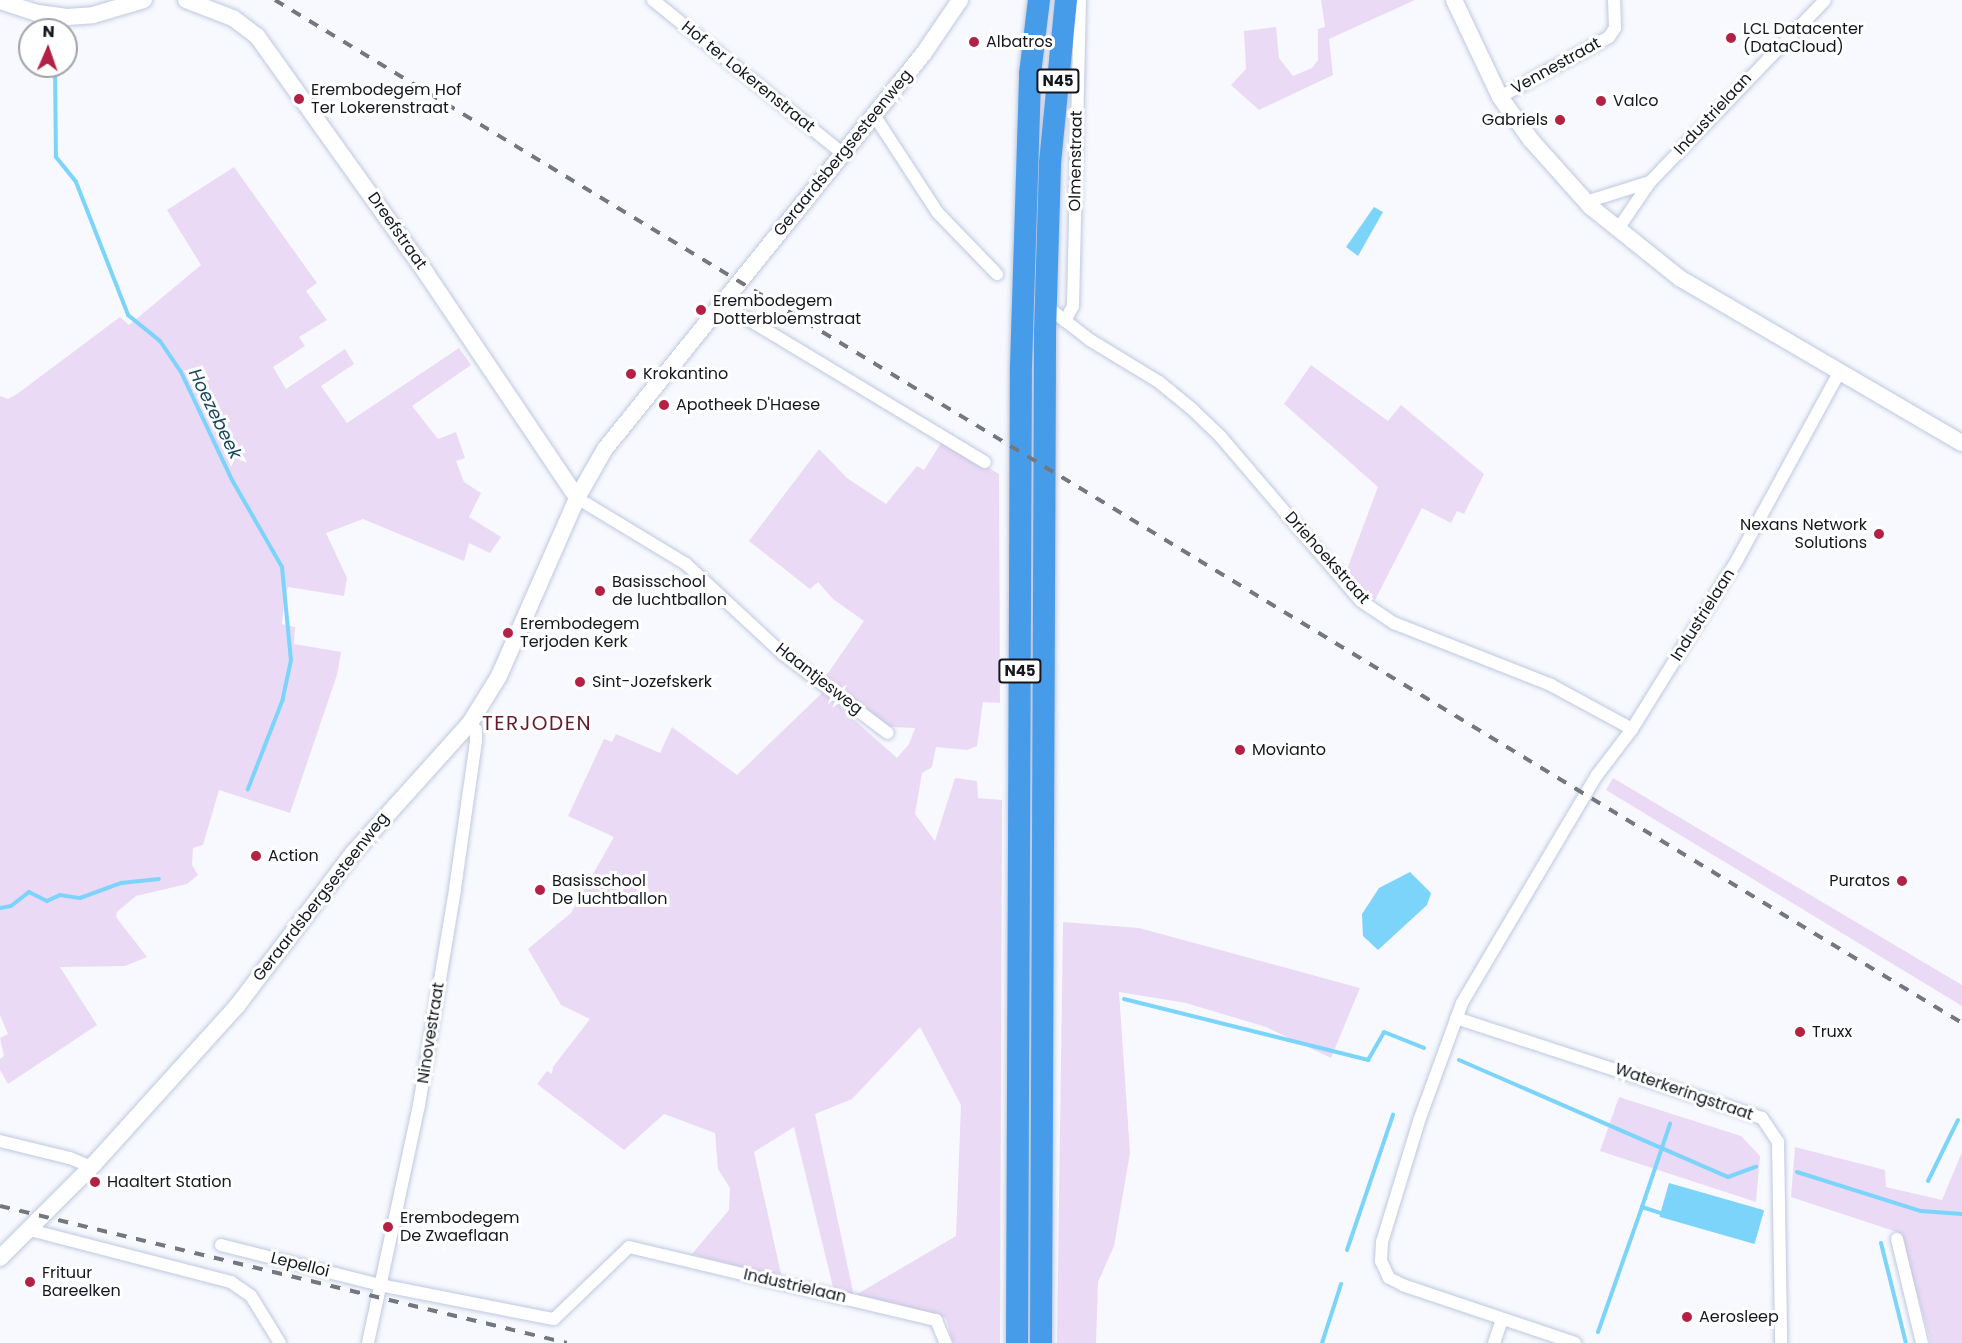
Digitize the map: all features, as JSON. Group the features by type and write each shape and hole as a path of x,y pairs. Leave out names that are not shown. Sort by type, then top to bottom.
{"highway":[{"name":"N45","path":"1017,1343 1022,354 1029,85 1039,0"},
{"name":"N45","path":"1041,1343 1045,333 1050,163 1066,0"}],"main road":[{"path":"0,1 38,13 67,17 93,15 144,0"},
{"name":"Geraardsbergsesteenweg","path":"0,1258 91,1167 237,1006 353,853 470,723 499,676 577,498 618,432 924,53 960,0"},
{"path":"1454,0 1500,97 1531,140 1586,202 1681,279 1962,443"},
{"name":"Dreefstraat","path":"191,1 233,18 257,36 426,273 577,498"}],"street":[{"name":"Hof ter Lokerenstraat","path":"653,0 843,154"},
{"name":"Olmenstraat","path":"1065,321 1073,306 1080,0"},
{"name":"Vennestraat","path":"1500,97 1609,37 1615,28 1614,0"},
{"name":"Industrielaan","path":"1586,202 1650,182 1825,0"},
{"path":"874,115 938,213 997,274"},
{"path":"1618,229 1650,182"},
{"path":"722,303 985,462"},
{"name":"Driehoekstraat","path":"1046,305 1065,321 1159,382 1220,436 1361,601 1394,622 1551,685 1632,729"},
{"path":"1045,333 1065,321"},
{"name":"Industrielaan","path":"1632,729 1737,560 1839,373"},
{"name":"Haantjesweg","path":"577,498 686,564 783,654 888,733"},
{"name":"Ninovestraat","path":"368,1343 419,1105 455,890 476,742 476,730 470,723"},
{"path":"1575,1343 1502,1320 1389,1278 1381,1262 1382,1242 1420,1118 1456,1018 1520,900 1597,775 1632,729"},
{"name":"Waterkeringstraat","path":"1456,1018 1762,1118 1778,1142 1781,1343"},
{"path":"0,1141 70,1158 91,1167"},
{"path":"30,1230 231,1282 251,1296 280,1343"},
{"path":"1897,1239 1922,1343"},
{"name":"Lepelloi","path":"221,1245 380,1285 554,1319 629,1247"},
{"name":"Industrielaan","path":"629,1247 936,1320 946,1343"},
{"path":"1494,1343 1502,1320"}],"shaded area":[{"path":"1321,0 1415,0 1329,39 1333,75 1259,110 1231,85 1246,69 1244,31 1276,27 1279,58 1293,76 1312,68 1318,60 1318,29 1325,27"},
{"path":"234,167 317,283 306,291 327,320 299,337 305,346 273,367 286,389 345,349 354,364 321,386 347,423 459,348 471,365 412,406 438,439 456,432 465,458 456,461 464,482 481,493 469,517 501,537 490,553 469,543 464,561 363,519 326,533 347,578 344,596 288,587 284,603 282,624 295,627 294,644 341,652 337,675 290,813 219,790 203,845 193,848 192,865 198,875 187,884 136,896 117,912 116,917 147,957 125,966 60,967 97,1025 8,1084 0,1070 0,1059 4,1056 0,1038 8,1034 0,1015 0,396 8,399 17,394 120,317 129,325 201,265 167,210"},
{"path":"1311,365 1388,421 1401,405 1484,474 1464,514 1457,511 1451,523 1422,508 1375,600 1346,572 1378,487 1284,404"},
{"path":"943,440 999,474 1000,703 983,702 977,746 967,750 936,747 932,767 922,773 915,814 935,841 955,778 977,781 978,798 1002,800 1000,1343 953,1343 946,1318 854,1296 834,1291 794,1127 754,1152 782,1278 692,1254 729,1210 730,1188 718,1169 715,1133 664,1114 624,1150 537,1084 547,1071 552,1074 553,1067 590,1019 561,1005 528,949 571,913 614,837 568,816 604,739 612,742 616,734 660,753 672,727 737,775 823,692 897,758 909,744 915,728 889,727 826,676 864,621 833,599 818,582 810,589 749,541 819,449 847,478 886,504 917,466 924,470","holes":["920,1027 961,1105 956,1236 854,1296 815,1114 852,1099"]},
{"path":"1613,778 1962,985 1962,1006 1606,790"},
{"path":"1063,922 1139,928 1360,988 1331,1058 1266,1027 1186,1003 1119,992 1130,1153 1114,1246 1098,1282 1096,1343 1057,1343"},
{"path":"1619,1097 1741,1136 1760,1156 1756,1202 1600,1151"},
{"path":"1795,1147 1885,1170 1886,1187 1942,1200 1962,1152 1962,1343 1931,1343 1900,1233 1791,1197"}],"water":[{"path":"1374,207 1383,212 1358,256 1346,247"},
{"path":"1410,872 1431,893 1427,905 1378,950 1363,936 1362,914 1379,888"},
{"path":"1669,1183 1764,1210 1755,1244 1659,1217"}],"waterway":[{"name":"Hoezebeek","path":"55,78 56,157 76,182 128,315 160,341 181,372 232,480 282,567 291,660 283,699 248,789"},
{"name":"Hoezebeek","path":"0,908 11,906 29,892 47,901 60,895 80,898 121,883 159,879"},
{"path":"1124,999 1368,1060 1384,1032 1424,1048"},
{"path":"1459,1060 1728,1177 1756,1167"},
{"path":"1347,1250 1393,1115"},
{"path":"1928,1181 1958,1120"},
{"path":"1642,1207 1670,1124"},
{"path":"1797,1172 1921,1211 1962,1214"},
{"path":"1598,1332 1642,1207 1660,1213"},
{"path":"1881,1243 1906,1343"},
{"path":"1322,1343 1341,1284"}],"railway":[{"path":"275,0 1962,1023"},
{"path":"0,1206 567,1343"}],"place":[{"name":"LCL Datacenter (DataCloud)","path":"1731,38"},
{"name":"Albatros","path":"974,42"},
{"name":"Erembodegem Hof Ter Lokerenstraat","path":"299,99"},
{"name":"Valco","path":"1601,101"},
{"name":"Gabriels","path":"1560,120"},
{"name":"Erembodegem Dotterbloemstraat","path":"701,310"},
{"name":"Krokantino","path":"631,374"},
{"name":"Apotheek D'Haese","path":"664,405"},
{"name":"Nexans Network Solutions","path":"1879,534"},
{"name":"Basisschool de luchtballon","path":"600,591"},
{"name":"Erembodegem Terjoden Kerk","path":"508,633"},
{"name":"Sint-Jozefskerk","path":"580,682"},
{"name":"Movianto","path":"1240,750"},
{"name":"Action","path":"256,856"},
{"name":"Puratos","path":"1902,881"},
{"name":"Basisschool De luchtballon","path":"540,890"},
{"name":"Truxx","path":"1800,1032"},
{"name":"Haaltert Station","path":"95,1182"},
{"name":"Erembodegem De Zwaeflaan","path":"388,1227"},
{"name":"Frituur Bareelken","path":"30,1282"},
{"name":"Aerosleep","path":"1687,1317"}],"district":[{"name":"TERJODEN","path":"537,723"}]}
